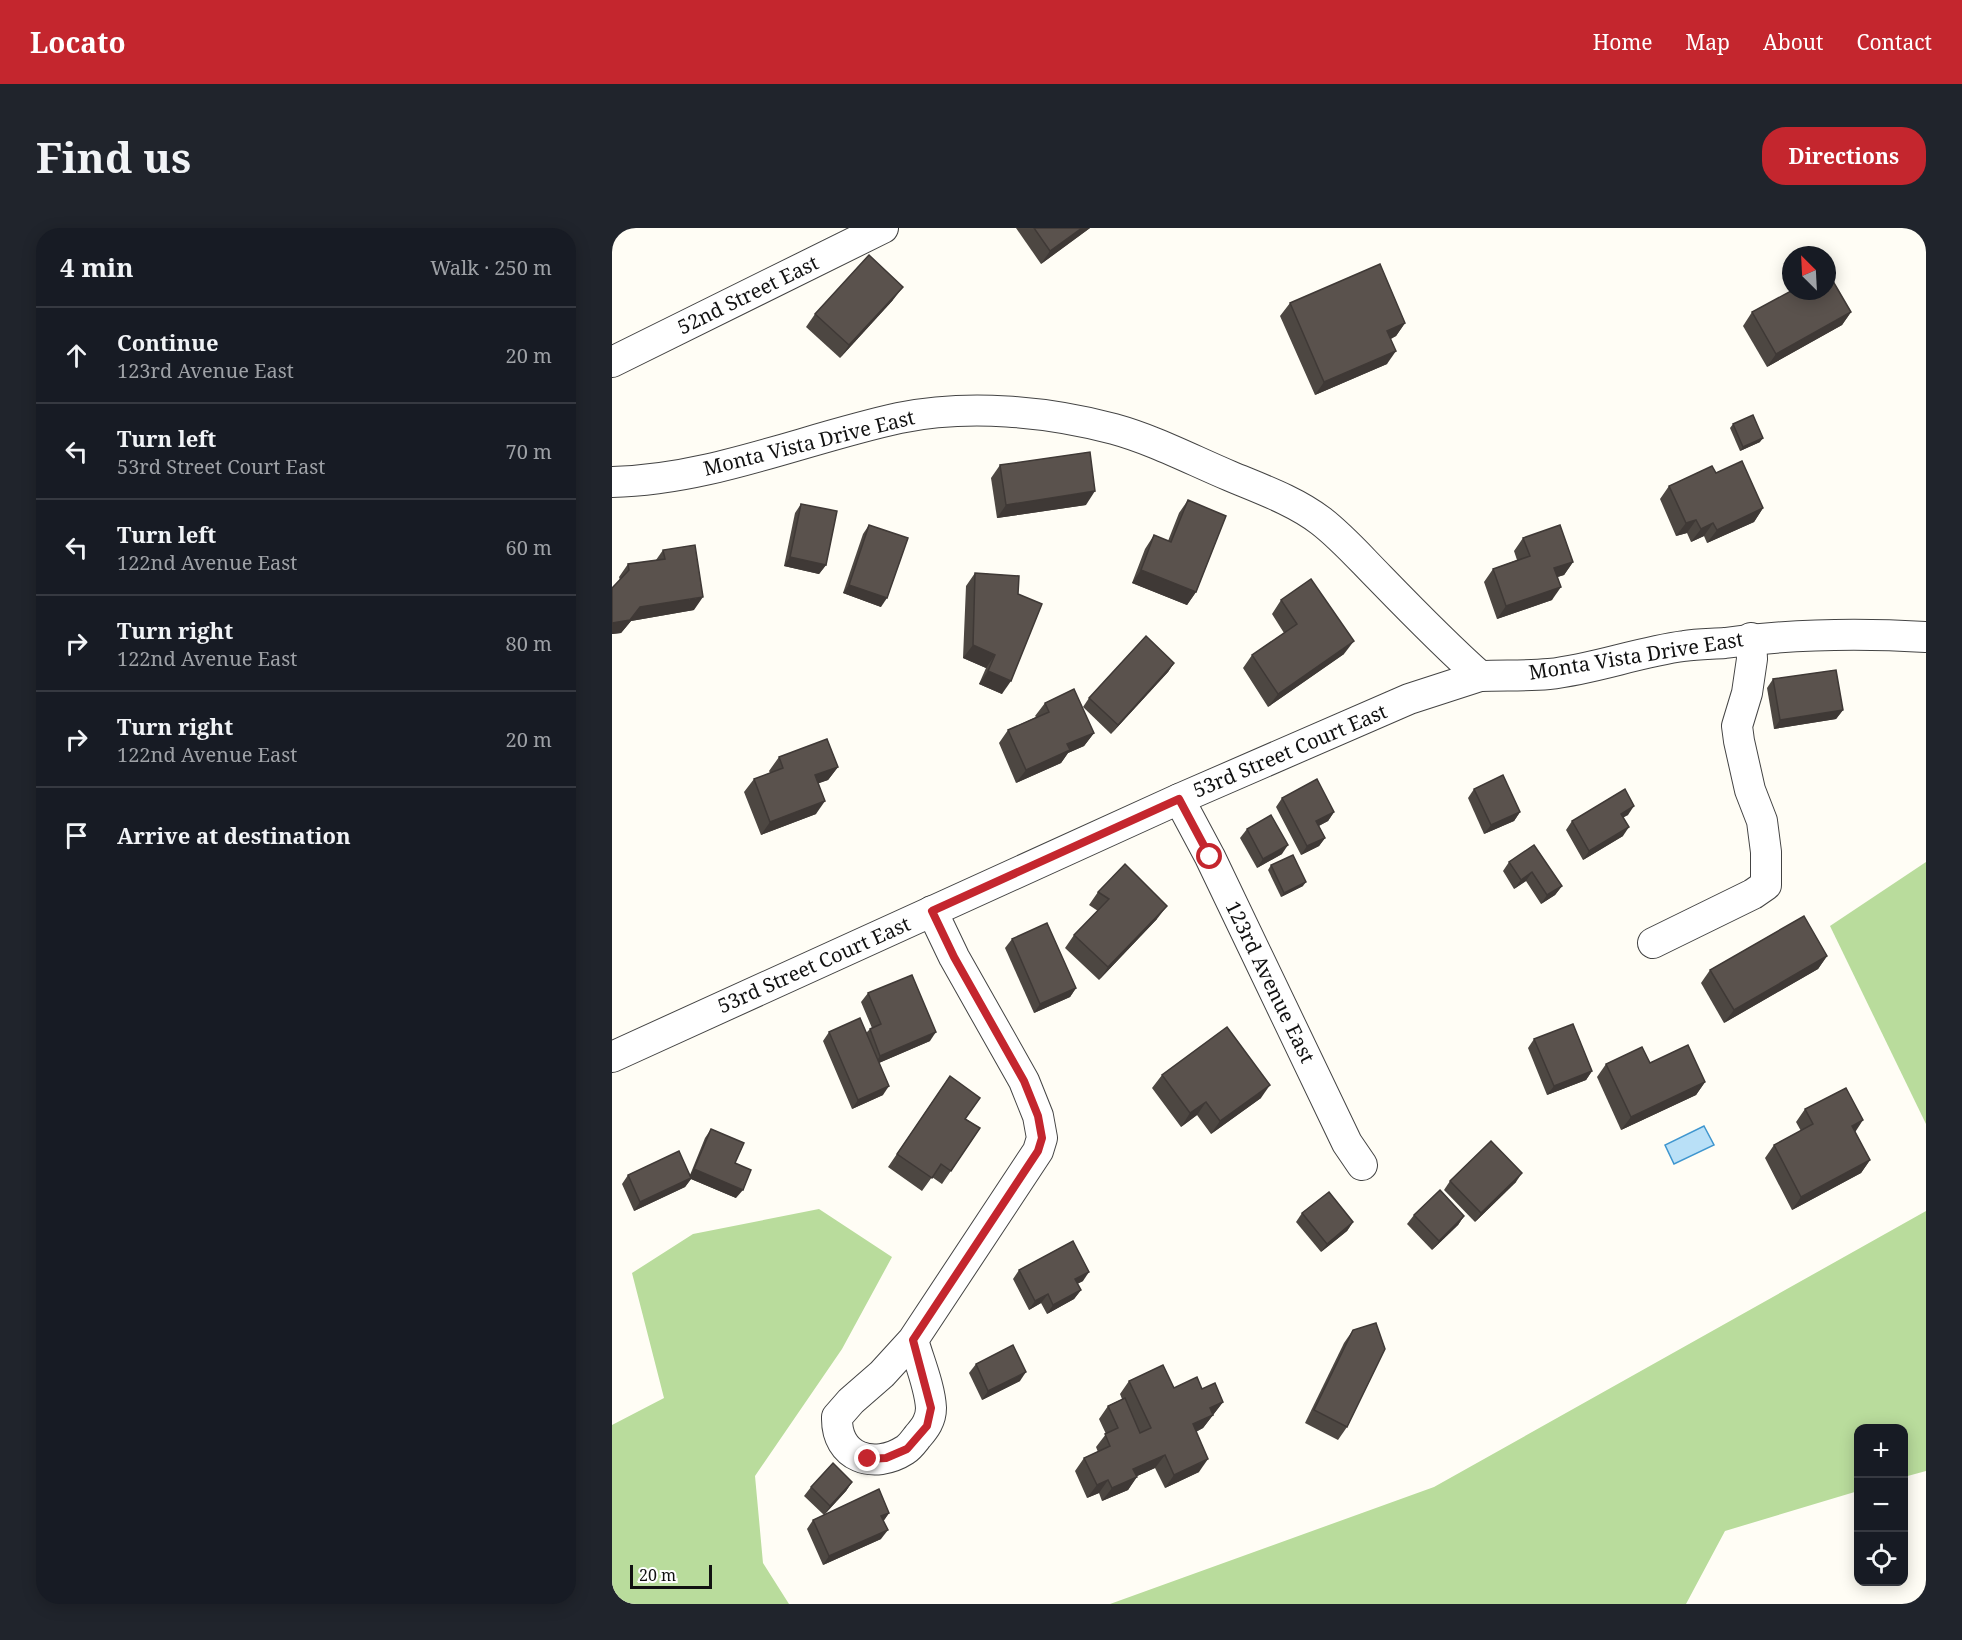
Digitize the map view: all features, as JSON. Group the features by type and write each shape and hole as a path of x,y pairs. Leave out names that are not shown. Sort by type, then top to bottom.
{"street":[{"name":"52nd Street East","path":"612,362 883,228"},
{"name":"Monta Vista Drive East","path":"612,482 648,482 741,462 822,436 935,412 1019,413 1065,418 1115,429 1168,449 1287,501 1319,519 1340,537 1441,642 1480,676 1550,674 1682,646 1751,638 1832,634 1926,637"},
{"path":"1653,943 1753,894 1766,885 1766,852 1762,821 1750,790 1737,726 1747,693 1752,659 1751,638"},
{"name":"53rd Street Court East","path":"612,1057 1179,799 1409,699 1480,676"},
{"name":"123rd Avenue East","path":"1179,799 1210,857 1347,1143 1362,1165"},
{"path":"913,1340 1038,1151 1042,1138 1038,1116 1024,1081 954,957 932,911"}],"green space":[{"path":"1926,862 1926,1124 1830,926"},
{"path":"819,1209 892,1257 842,1349 755,1476 763,1563 789,1604 612,1604 612,1425 664,1398 632,1273 693,1234"},
{"path":"1926,1211 1926,1471 1908,1476 1908,1424 1854,1424 1854,1492 1725,1531 1686,1604 1110,1604 1434,1487"}],"water":[{"path":"1704,1126 1714,1145 1674,1164 1665,1145"}],"building":[{"path":"1034,228 1082,228 1050,251"},
{"path":"869,255 903,287 849,345 815,314"},
{"path":"1380,264 1405,323 1387,331 1396,351 1324,382 1290,303"},
{"path":"1836,286 1851,312 1776,354 1752,312 1782,296 1782,300 1836,300"},
{"path":"1753,415 1763,438 1743,447 1733,424"},
{"path":"1090,452 1095,491 1006,505 1000,465"},
{"path":"1742,461 1763,508 1717,530 1713,523 1701,529 1696,520 1686,523 1669,486 1712,466 1716,473"},
{"path":"1188,500 1226,516 1196,592 1141,570 1154,535 1171,542"},
{"path":"801,504 837,511 826,565 790,557"},
{"path":"869,525 908,538 887,598 849,585"},
{"path":"1560,525 1573,562 1554,568 1561,587 1506,606 1493,569 1530,556 1523,538"},
{"path":"695,545 703,597 640,607 630,620 612,623 612,588 629,570 628,564 665,559 663,550"},
{"path":"975,573 1019,576 1018,594 1042,604 1011,681 988,671 995,655 973,645"},
{"path":"1311,579 1354,641 1278,694 1252,655 1297,624 1281,600"},
{"path":"1146,636 1174,663 1118,725 1089,698"},
{"path":"1836,670 1843,710 1780,720 1773,679"},
{"path":"1074,689 1094,733 1067,744 1070,750 1026,770 1008,730 1049,712 1045,703"},
{"path":"827,739 838,767 815,775 825,801 770,822 754,779 783,768 779,757"},
{"path":"1503,775 1520,812 1491,825 1474,789"},
{"path":"1317,779 1334,812 1316,821 1325,838 1307,846 1282,798"},
{"path":"1625,789 1634,806 1621,814 1629,827 1589,851 1572,821"},
{"path":"1271,815 1288,845 1263,859 1247,829"},
{"path":"1534,845 1562,886 1547,895 1532,872 1521,880 1509,862"},
{"path":"1293,855 1306,882 1284,893 1271,865"},
{"path":"1125,864 1167,906 1108,967 1074,935 1109,899 1098,892"},
{"path":"1804,916 1827,956 1734,1010 1710,970"},
{"path":"1047,923 1076,988 1040,1004 1012,939"},
{"path":"912,975 936,1032 880,1056 870,1029 881,1024 868,993"},
{"path":"860,1018 889,1086 858,1100 829,1032"},
{"path":"1573,1024 1592,1071 1554,1086 1534,1039"},
{"path":"1227,1027 1270,1085 1220,1121 1206,1102 1190,1113 1162,1075"},
{"path":"1688,1045 1705,1082 1631,1117 1606,1064 1642,1047 1650,1063"},
{"path":"950,1076 980,1098 965,1119 980,1128 951,1171 941,1164 932,1178 897,1154"},
{"path":"1846,1088 1863,1120 1852,1126 1870,1160 1801,1197 1774,1145 1813,1124 1805,1109"},
{"path":"711,1129 744,1143 735,1163 751,1170 743,1190 694,1169"},
{"path":"1491,1141 1522,1173 1481,1213 1450,1181"},
{"path":"679,1151 691,1178 640,1202 628,1175"},
{"path":"1440,1190 1464,1216 1439,1241 1414,1215"},
{"path":"1329,1192 1353,1222 1327,1244 1302,1213"},
{"path":"1073,1241 1089,1272 1075,1279 1081,1290 1053,1305 1048,1294 1035,1301 1019,1270"},
{"path":"1376,1323 1385,1349 1347,1427 1314,1410 1353,1330"},
{"path":"1013,1345 1026,1372 988,1391 976,1364"},
{"path":"1163,1365 1174,1388 1197,1377 1202,1389 1215,1383 1223,1402 1210,1408 1213,1415 1193,1424 1208,1459 1174,1475 1165,1455 1133,1469 1137,1477 1112,1488 1108,1480 1097,1485 1084,1458 1110,1446 1105,1434 1118,1428 1108,1406 1125,1398 1140,1433 1151,1428 1129,1381"},
{"path":"833,1463 852,1482 830,1506 811,1487"},
{"path":"879,1489 889,1513 881,1516 888,1530 829,1556 813,1520"}],"route":[{"path":"868,1459 886,1458 907,1449 927,1426 931,1408 913,1340 1038,1151 1042,1138 1038,1116 1024,1081 954,957 932,911 1179,799 1210,857"}]}
